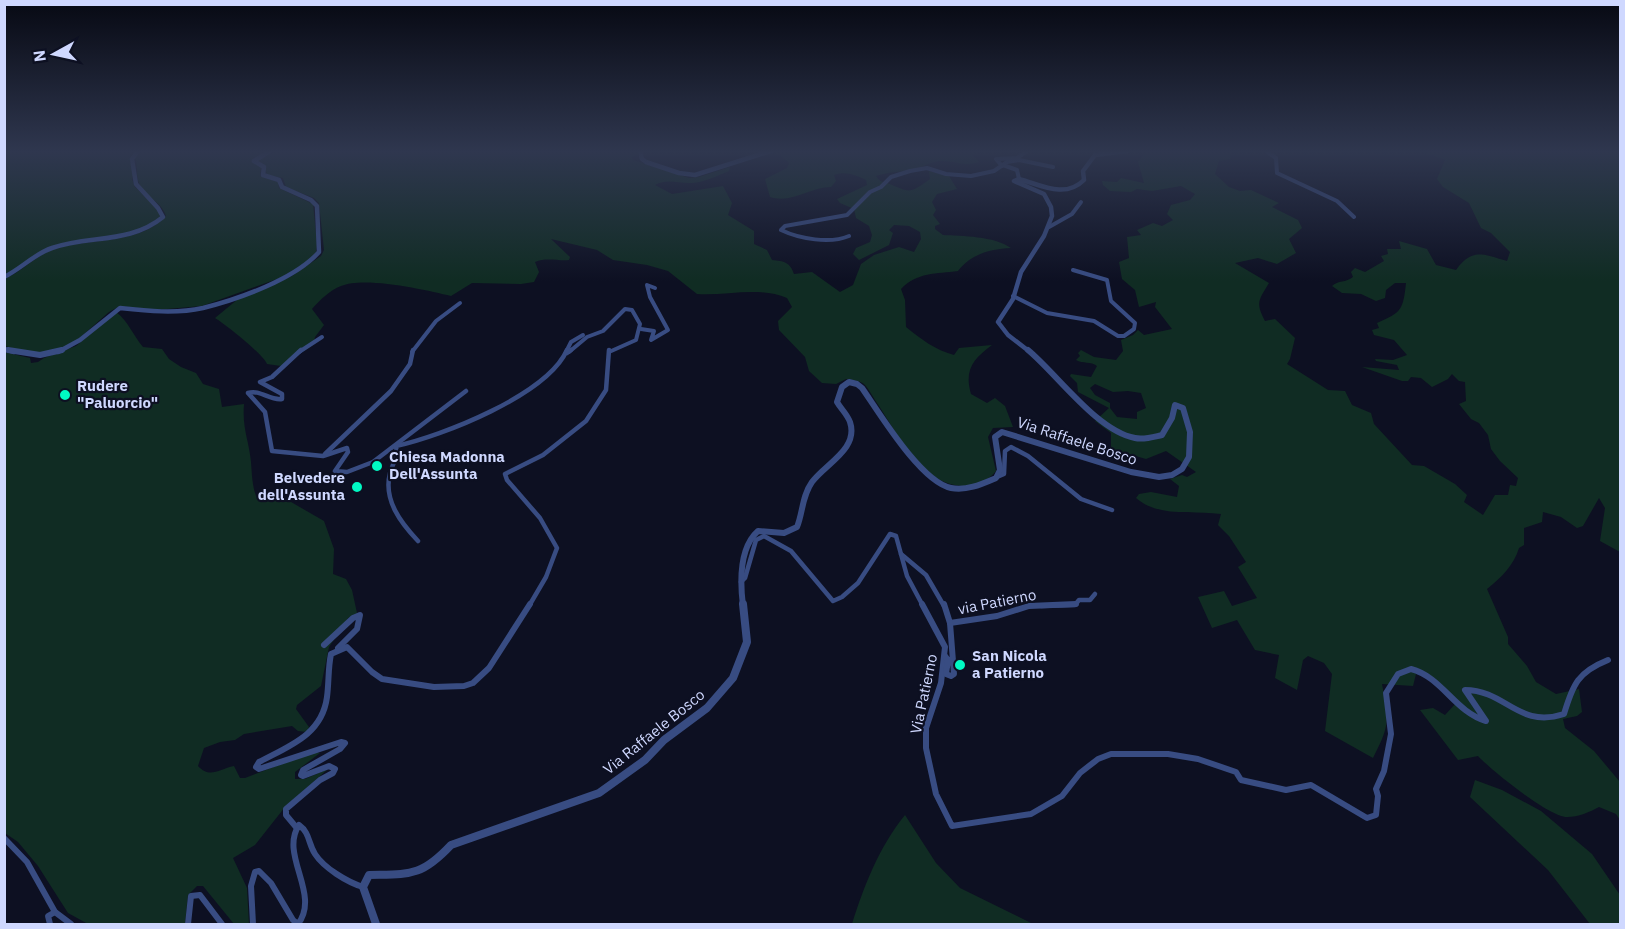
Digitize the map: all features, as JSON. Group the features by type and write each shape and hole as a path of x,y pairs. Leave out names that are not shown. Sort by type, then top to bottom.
{"street":[{"path":"4,277 23,268 50,249 130,234 155,225 163,217 161,209 144,194"},
{"path":"4,349 30,356 47,355 76,343 120,308 154,312 202,308 261,288 309,263 319,252 317,206 311,200 298,194"},
{"path":"849,236 839,240 792,235 781,230 785,226 847,215 868,194"},
{"path":"1042,194 1047,198 1051,208 1049,227"},
{"path":"1323,194 1337,201 1354,217"},
{"path":"1049,227 1073,213 1080,207 1081,202"},
{"name":"Via Raffaele Bosco","path":"363,887 369,875 412,874 436,861 452,845 531,815 599,793 645,760 664,740 707,708 724,691 742,662 747,642 741,582 750,538 754,533 763,530 784,533 797,527 807,490 823,469 847,446 851,439 849,420 837,402 842,385 846,382 851,381 859,385 913,461 936,482 963,490 984,484 997,477 1000,470 995,437 1002,432 1093,458 1138,475 1153,477 1170,474 1184,466 1190,455 1191,444 1186,413 1181,406 1175,405 1173,408 1172,418 1162,435 1139,439 1121,434 1086,406 999,325 1000,315 1013,296 1022,270 1049,227"},
{"path":"1013,296 1050,314 1098,321 1118,336 1128,334 1134,329 1135,323 1111,301 1107,280 1102,276 1094,277 1073,270"},
{"path":"641,329 654,331 651,340 668,330 664,317 653,303 647,285 655,288"},
{"path":"323,456 391,391 410,364 412,352 421,339 436,321 460,303"},
{"path":"336,650 347,647 351,649 374,676 382,679 448,687 470,684 498,658 538,591 557,548 540,519 507,480 505,474 543,455 586,421 606,390 609,350 636,340 641,329 636,314 629,309 622,311 614,322 601,332 587,337 567,353"},
{"path":"396,446 442,432 510,400 541,381 558,366 571,342 583,335"},
{"path":"322,337 295,354 272,377 260,382 282,394 282,399 277,400 254,391 248,393 260,401 269,423 272,452 323,456 347,448 348,452 336,469 340,472 370,463 466,392"},
{"path":"396,446 398,452 390,474 392,501 400,522 418,541"},
{"path":"997,477 1004,474 1005,450 1011,447 1028,456 1081,499 1112,510"},
{"name":"Via Patierno","path":"741,582 745,578 756,540 764,536 791,551 833,601 844,598 854,590 888,535 896,536 907,576 945,647 941,683 926,728 926,748 936,794 952,826 1031,814 1062,796 1080,773 1098,759 1111,754 1131,753 1168,754 1198,759 1236,772 1241,780 1286,790 1311,785 1367,818 1371,818 1376,815 1378,806 1376,789 1384,771 1391,734 1386,693 1403,672 1415,669 1429,674 1468,713 1481,722 1486,721 1465,690 1470,689 1484,694 1540,719 1564,714 1576,679 1589,667 1608,660"},
{"name":"via Patierno","path":"901,554 924,571 944,601 950,623 997,616 1029,606 1075,605 1079,600 1090,600 1095,594"},
{"path":"253,924 251,886 255,872 259,871 281,898 292,920 298,924 301,920 304,887 294,852 296,828 286,815 286,809 320,780 333,773 335,769 329,766 303,776 301,775 303,770 340,749 345,743 341,742 308,752 267,767 259,769 256,767 259,762 305,739 315,729 326,702 331,654 349,639 361,622 360,615 353,618 324,645"},
{"path":"945,656 948,660 946,674 951,676 954,674 954,656 950,623"},
{"path":"296,828 299,825 304,828 310,836 314,853 321,861 356,886 363,887 376,924"},
{"path":"4,838 18,849 34,871 55,912 71,924"},
{"path":"188,924 189,901 191,897 200,895 222,924"},
{"path":"50,924 48,916 55,912"}],"green space":[{"path":"4,194 143,194 158,209 160,217 141,230 54,247 5,276"},
{"path":"148,194 293,194 313,204 316,252 307,262 280,278 202,306 156,310 120,306 109,312 75,342 60,349 32,354 5,346 4,279 52,250 127,237 155,226 166,216 161,207"},
{"path":"305,194 727,194 732,203 728,215 754,231 754,244 767,250 772,260 788,265 794,274 812,272 840,292 853,285 861,264 874,255 899,247 914,252 921,239 920,232 909,226 894,225 889,230 893,233 889,245 859,260 853,254 856,248 870,242 872,235 869,226 856,218 854,209 840,203 837,199 847,194 937,194 932,202 936,210 933,215 940,224 935,226 935,229 943,235 987,239 1011,248 975,257 958,271 920,277 907,283 901,289 905,300 906,327 928,344 954,355 959,348 992,345 975,360 972,366 969,378 971,394 987,403 995,398 1005,406 1013,427 993,428 988,437 996,471 990,477 973,485 949,483 935,477 912,456 864,384 846,379 836,384 822,383 809,371 805,357 779,330 778,321 792,307 787,298 776,294 754,292 697,294 668,271 613,260 597,250 551,239 570,257 569,260 547,259 535,262 539,272 534,282 472,283 451,296 380,283 352,283 341,286 325,296 312,309 324,325 315,337 313,345 281,366 267,364 252,347 215,318 238,299 292,276 321,256 324,250 319,203"},
{"path":"769,194 802,194 778,199 770,197"},
{"path":"1195,194 1260,194 1279,203 1272,207 1298,220 1302,228 1289,239 1296,253 1277,264 1258,258 1235,263 1269,283 1259,305 1265,321 1275,319 1295,338 1287,364 1328,390 1345,391 1352,405 1371,413 1374,424 1412,465 1424,466 1455,484 1467,495 1464,502 1483,515 1495,495 1508,495 1510,485 1516,486 1518,478 1491,449 1488,435 1479,423 1471,419 1459,404 1466,401 1465,382 1459,381 1452,374 1448,379 1432,387 1421,378 1411,377 1408,381 1402,381 1362,367 1399,370 1397,365 1375,359 1393,360 1407,355 1394,340 1374,335 1372,330 1379,328 1377,323 1392,316 1400,309 1406,283 1395,283 1386,290 1385,298 1376,301 1361,294 1342,293 1332,286 1353,277 1351,272 1355,268 1365,272 1384,261 1381,256 1388,254 1387,249 1401,249 1399,241 1427,249 1436,265 1456,270 1474,255 1485,255 1507,261 1510,252 1491,233 1481,228 1469,203 1455,194 1620,194 1620,552 1600,541 1605,508 1599,498 1583,526 1577,528 1561,517 1543,512 1542,522 1524,528 1524,545 1519,548 1506,571 1487,589 1508,637 1508,644 1527,666 1536,682 1556,694 1579,689 1582,712 1577,716 1563,719 1565,728 1594,751 1620,782 1620,820 1616,814 1599,807 1575,816 1559,815 1521,792 1478,756 1458,760 1420,710 1433,708 1445,715 1456,703 1433,679 1416,674 1413,686 1382,684 1387,715 1383,738 1373,758 1325,731 1332,674 1324,663 1308,656 1303,660 1297,690 1275,678 1279,655 1255,650 1237,620 1212,628 1198,597 1224,591 1232,606 1257,598 1238,567 1246,562 1229,536 1218,525 1221,514 1166,511 1145,504 1136,498 1139,494 1151,492 1177,497 1179,486 1170,479 1182,475 1187,477 1196,472 1166,451 1146,459 1111,449 1111,433 1095,421 1109,408 1078,392 1077,383 1070,376 1071,374 1091,377 1097,366 1076,360 1081,350 1094,357 1116,360 1123,351 1121,340 1138,330 1144,335 1172,329 1155,307 1156,302 1139,307 1135,290 1122,279 1119,262 1129,258 1127,237 1141,235 1137,230 1153,223 1162,226 1173,220 1167,214 1171,205 1190,200","holes":["1095,384 1113,392 1141,393 1146,408 1137,412 1137,419 1117,417 1110,408 1110,403 1095,395 1090,388"]},
{"path":"116,312 143,347 162,349 169,359 196,373 203,384 219,389 222,407 244,404 245,428 256,496 261,499 291,502 324,521 334,549 333,574 346,579 352,590 357,613 348,618 329,647 321,686 297,705 296,709 309,727 307,732 298,731 292,726 244,734 235,740 220,742 204,748 198,766 202,770 211,773 234,766 240,778 313,752 320,753 295,772 295,779 305,779 328,769 285,807 255,845 233,858 247,888 249,924 234,924 203,886 197,886 188,895 185,924 88,924 68,913 38,866 18,842 5,833 4,352 30,358 31,363 38,362 76,346"},
{"path":"1475,780 1502,790 1541,811 1592,854 1620,895 1620,924 1590,924 1548,870 1470,797"},
{"path":"905,815 936,863 960,888 1033,924 852,924 873,867 887,840"}],"place":[{"name":"Rudere \"Paluorcio\"","path":"65,395"},
{"name":"Chiesa Madonna Dell'Assunta","path":"377,466"},
{"name":"Belvedere dell'Assunta","path":"357,487"},
{"name":"San Nicola a Patierno","path":"960,665"}]}
